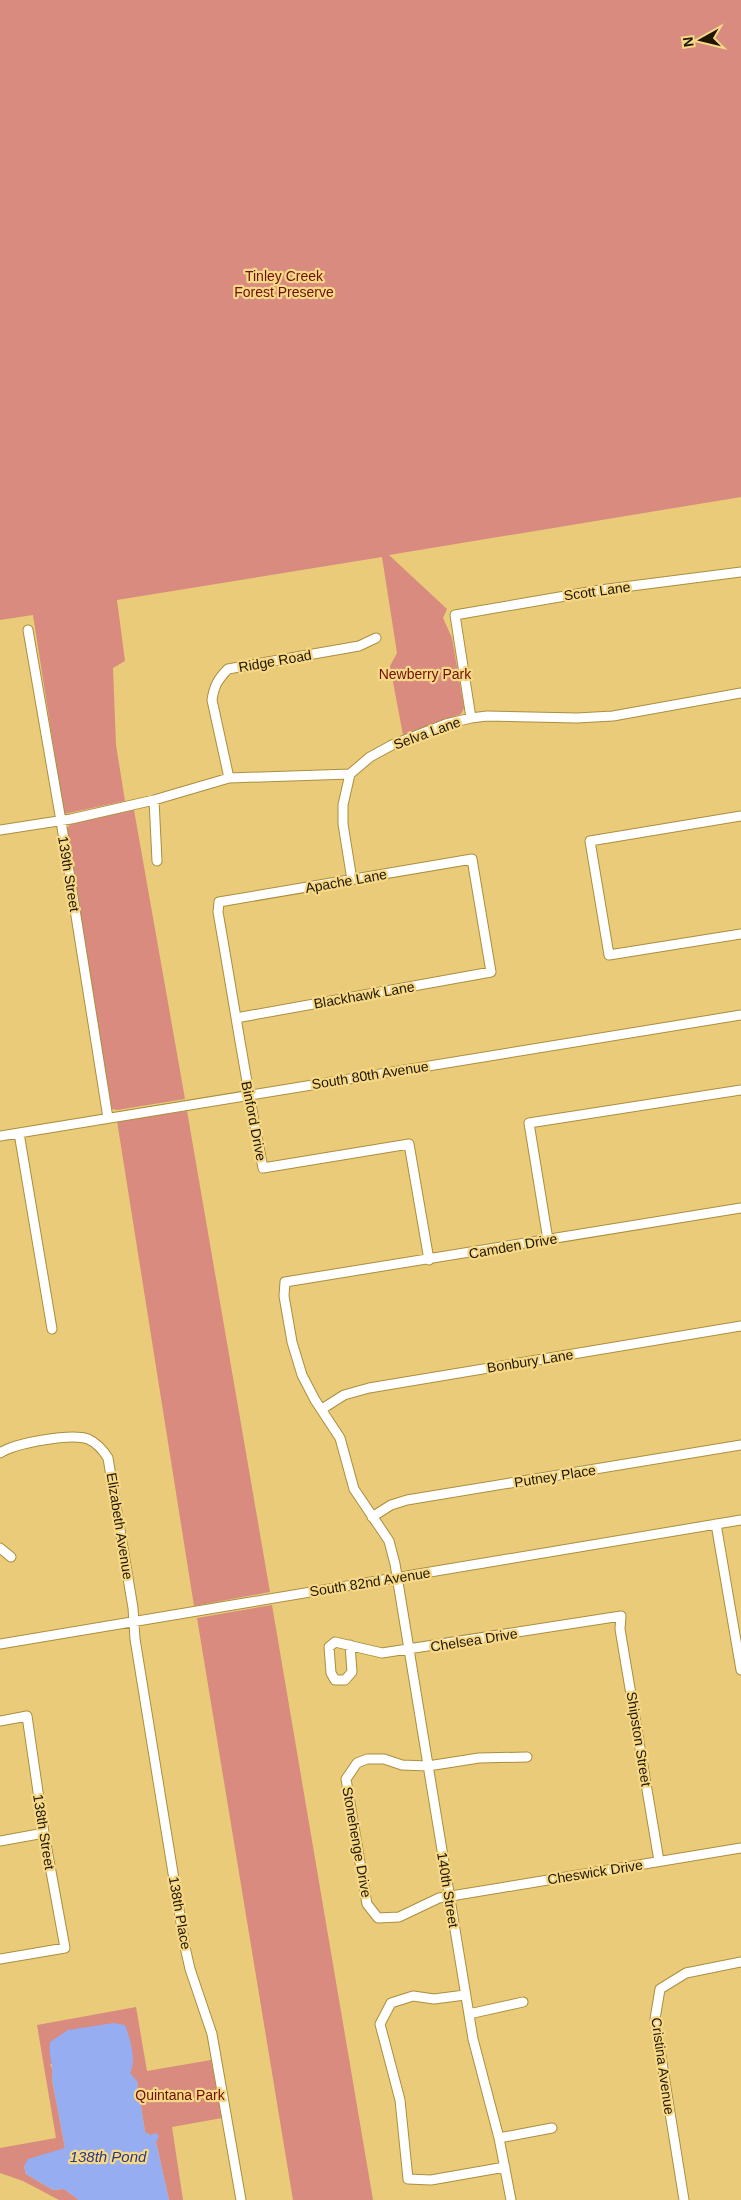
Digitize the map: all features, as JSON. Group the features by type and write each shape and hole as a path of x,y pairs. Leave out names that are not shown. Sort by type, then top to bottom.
{"street":[{"name":"Scott Lane","path":"471,718 455,615 600,590 741,572"},
{"name":"139th Street","path":"28,630 61,821 108,1118"},
{"name":"Ridge Road","path":"229,778 212,700 214,688 228,669 359,646 376,638"},
{"name":"Selva Lane","path":"350,774 370,757 392,745 446,724 471,718 487,716 577,718 613,716 741,694"},
{"path":"0,830 61,821 154,800 229,778 350,774 343,805 343,824 352,880"},
{"path":"154,800 157,861"},
{"path":"741,816 590,841 609,955 741,934"},
{"name":"Apache Lane","path":"220,902 472,859 491,972"},
{"name":"Binford Drive","path":"220,902 218,912 263,1168 409,1144 429,1260"},
{"name":"Blackhawk Lane","path":"236,1018 491,972"},
{"name":"South 80th Avenue","path":"0,1136 741,1015"},
{"path":"548,1240 529,1123 741,1090"},
{"path":"19,1133 52,1329"},
{"name":"Camden Drive","path":"322,1409 308,1388 298,1364 284,1296 285,1282 741,1208"},
{"name":"Bonbury Lane","path":"322,1409 344,1395 369,1388 741,1326"},
{"path":"322,1409 340,1438 354,1489 389,1541 398,1578"},
{"name":"Elizabeth Avenue","path":"0,1453 12,1447 74,1437 90,1440 104,1453 110,1465 134,1622"},
{"name":"Putney Place","path":"372,1517 391,1505 407,1500 741,1445"},
{"name":"South 82nd Avenue","path":"0,1644 741,1520"},
{"path":"716,1524 741,1670"},
{"path":"0,1548 11,1557"},
{"name":"140th Street","path":"398,1578 468,2014 478,2062 499,2138 511,2200"},
{"name":"Chelsea Drive","path":"350,1646 352,1672 344,1680 335,1680 331,1673 329,1647 335,1642 382,1653 621,1616"},
{"name":"Shipston Street","path":"621,1616 620,1629 659,1862"},
{"name":"138th Place","path":"134,1622 185,1947 190,1969 212,2034 241,2200"},
{"name":"138th Street","path":"0,1721 27,1716 44,1833 65,1948 0,1959"},
{"path":"428,1766 479,1758 528,1757"},
{"name":"Stonehenge Drive","path":"428,1766 402,1765 384,1759 368,1759 356,1763 346,1779 367,1904 378,1918 399,1917 439,1898 449,1896"},
{"path":"0,1841 44,1833"},
{"name":"Cheswick Drive","path":"449,1896 741,1848"},
{"name":"Cristina Avenue","path":"684,2200 655,2019 660,1989 686,1973 741,1962"},
{"path":"465,1995 434,1999 413,1996 391,2003 380,2024 400,2100 408,2179 431,2180 505,2167"},
{"path":"468,2014 523,2002"},
{"path":"499,2138 552,2128"}],"green space":[{"name":"Tinley Creek Forest Preserve","path":"0,0 741,0 741,497 389,555 447,609 443,618 452,638 464,708 461,714 403,735 390,666 397,653 382,557 117,600 125,661 113,668 116,745 125,801 64,814 33,615 0,620"},
{"path":"134,810 185,1099 117,1110 112,1109 110,1105 65,830 72,823"},
{"path":"187,1111 270,1592 194,1606 117,1121"},
{"path":"272,1605 373,2200 293,2200 197,1618"},
{"name":"Quintana Park","path":"136,2007 147,2071 211,2060 222,2118 172,2127 183,2200 169,2200 156,2142 145,2132 137,2081 50,2064 53,2071 52,2079 65,2148 24,2166 26,2174 53,2190 64,2189 79,2200 59,2200 23,2181 0,2173 0,2148 56,2138 37,2025"}],"water":[{"name":"138th Pond","path":"114,2023 125,2025 129,2036 133,2056 130,2073 137,2081 145,2132 150,2135 156,2133 159,2136 156,2142 169,2200 79,2200 64,2189 53,2190 26,2174 24,2166 28,2159 65,2148 52,2079 50,2042 68,2030"}],"park label":[{"name":"Newberry Park","path":"425,674"}]}
